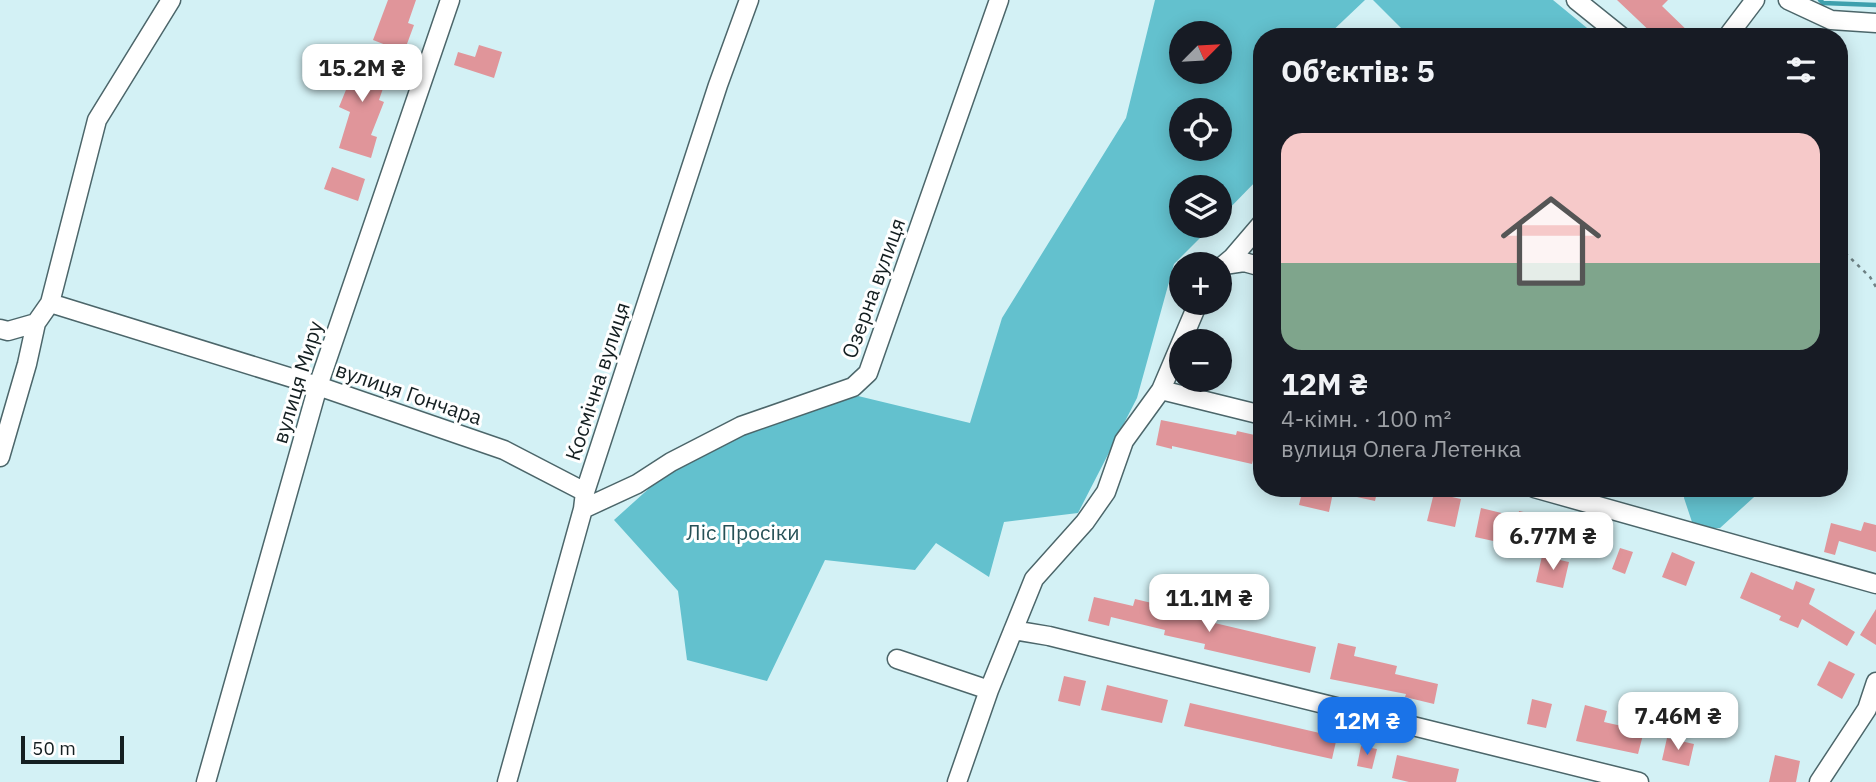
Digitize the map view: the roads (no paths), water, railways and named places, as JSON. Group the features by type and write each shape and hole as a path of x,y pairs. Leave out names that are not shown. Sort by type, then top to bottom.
{"street":[{"path":"0,457 36,323 50,303 97,120 170,0"},
{"name":"вулиця Миру","path":"206,782 318,386 450,0"},
{"name":"Космічна вулиця","path":"507,782 584,501 713,99 749,0"},
{"name":"Озерна вулиця","path":"584,501 637,484 671,461 741,426 853,387 868,373 999,0"},
{"path":"1576,0 1611,28"},
{"path":"1734,28 1755,0"},
{"path":"1788,0 1831,20 1876,23"},
{"path":"1232,255 1253,233"},
{"path":"1232,264 1244,262 1253,264"},
{"name":"вулиця Гончара","path":"50,303 318,386 504,450 584,501"},
{"path":"957,782 989,690 1034,579 1085,522 1106,492 1124,441 1161,390 1193,315"},
{"path":"0,329 8,331 36,323"},
{"path":"1161,390 1253,413"},
{"path":"1566,497 1876,583"},
{"path":"1013,630 1049,636 1639,782"},
{"path":"897,659 989,690"},
{"path":"1819,782 1872,713 1876,682"}],"waterway":[{"path":"1820,0 1823,3 1876,5"}],"park label":[{"name":"Ліс Просіки","path":"743,532"}]}
